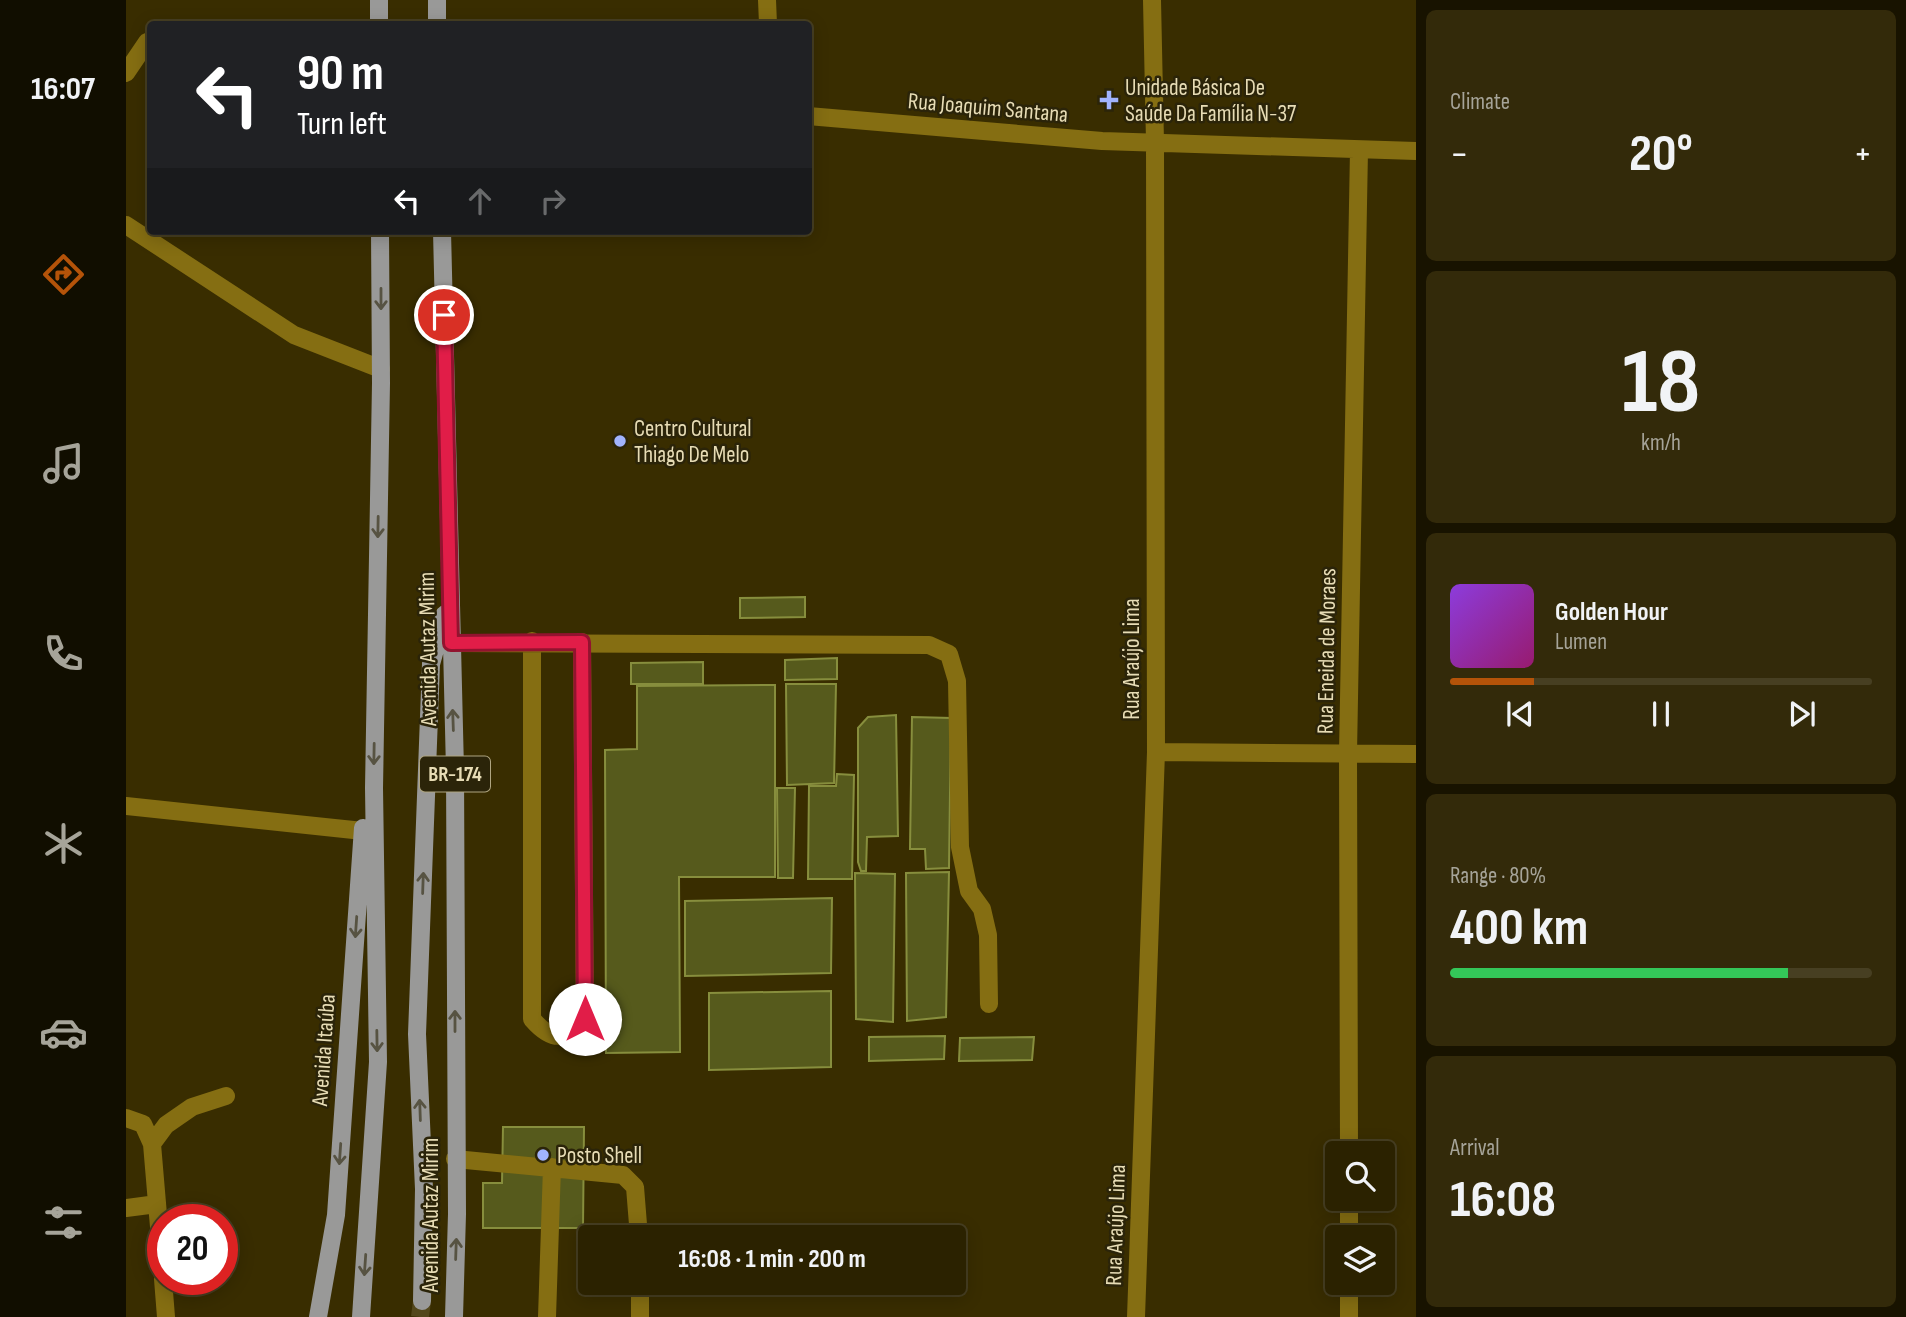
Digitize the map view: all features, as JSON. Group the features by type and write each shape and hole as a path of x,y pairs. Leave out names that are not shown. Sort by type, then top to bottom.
{"main road":[{"path":"379,0 379,21"},
{"path":"437,0 438,21"},
{"path":"361,1317 377,1062 374,788 381,369 380,235"},
{"name":"Avenida Autaz Mirim","path":"442,235 455,770 457,1214 454,1317"},
{"path":"422,1301 424,1189 417,1034 431,664 450,594"},
{"name":"Avenida Itaúba","path":"318,1317 336,1215 364,809 374,788"}],"street":[{"path":"767,0 768,21"},
{"name":"Rua Araújo Lima","path":"1136,1317 1156,752 1155,142 1152,0"},
{"path":"126,72 147,42"},
{"name":"Rua Joaquim Santana","path":"812,116 1102,141 1416,150"},
{"name":"Rua Eneida de Moraes","path":"1349,1141 1348,753 1359,150"},
{"path":"126,225 294,335 381,369"},
{"path":"451,643 532,641 929,645 949,654 957,681 960,848 969,891 982,909 988,935 989,1004"},
{"path":"532,641 532,1019 544,1033 559,1036 575,1031 585,1019 582,642"},
{"path":"1156,752 1416,754"},
{"path":"126,806 363,831"},
{"path":"152,1144 166,1125 192,1107 226,1096"},
{"path":"126,1118 143,1124 152,1144 158,1204"},
{"path":"455,1159 623,1175 635,1187 638,1225"},
{"path":"547,1317 552,1167"},
{"path":"126,1208 147,1205"},
{"path":"164,1295 166,1317"},
{"path":"640,1295 640,1317"},
{"path":"1349,1295 1349,1317"}],"building":[{"path":"805,597 805,617 740,618 740,598"},
{"path":"837,658 837,679 785,680 785,660"},
{"path":"703,662 703,684 631,684 631,663"},
{"path":"786,684 836,684 834,783 787,785"},
{"path":"775,685 775,877 679,877 680,1052 606,1053 605,750 637,749 637,686"},
{"path":"896,715 898,836 867,837 866,871 861,871 858,862 858,728 868,717"},
{"path":"912,717 951,718 949,868 926,869 925,849 910,849"},
{"path":"837,774 854,775 852,879 808,879 809,786 836,786"},
{"path":"777,788 795,788 793,878 778,878"},
{"path":"949,872 946,1017 907,1021 906,873"},
{"path":"855,873 895,874 893,1022 856,1019"},
{"path":"832,898 831,973 685,976 685,901"},
{"path":"831,991 831,1067 709,1070 709,993"},
{"path":"945,1036 944,1059 869,1061 869,1037"},
{"path":"1034,1037 1032,1060 959,1061 960,1038"},
{"name":"Posto Shell","path":"503,1127 584,1127 583,1225 578,1225 578,1228 483,1228 483,1183 502,1183"}],"tunnel":[{"path":"420,1317 422,1301"}],"place":[{"name":"Unidade Básica De Saúde Da Família N-37","path":"1109,100"},
{"name":"Centro Cultural Thiago De Melo","path":"620,441"},
{"name":"Posto Shell","path":"543,1155"}],"route":[{"path":"444,315 451,643 582,642 585,1019"}]}
